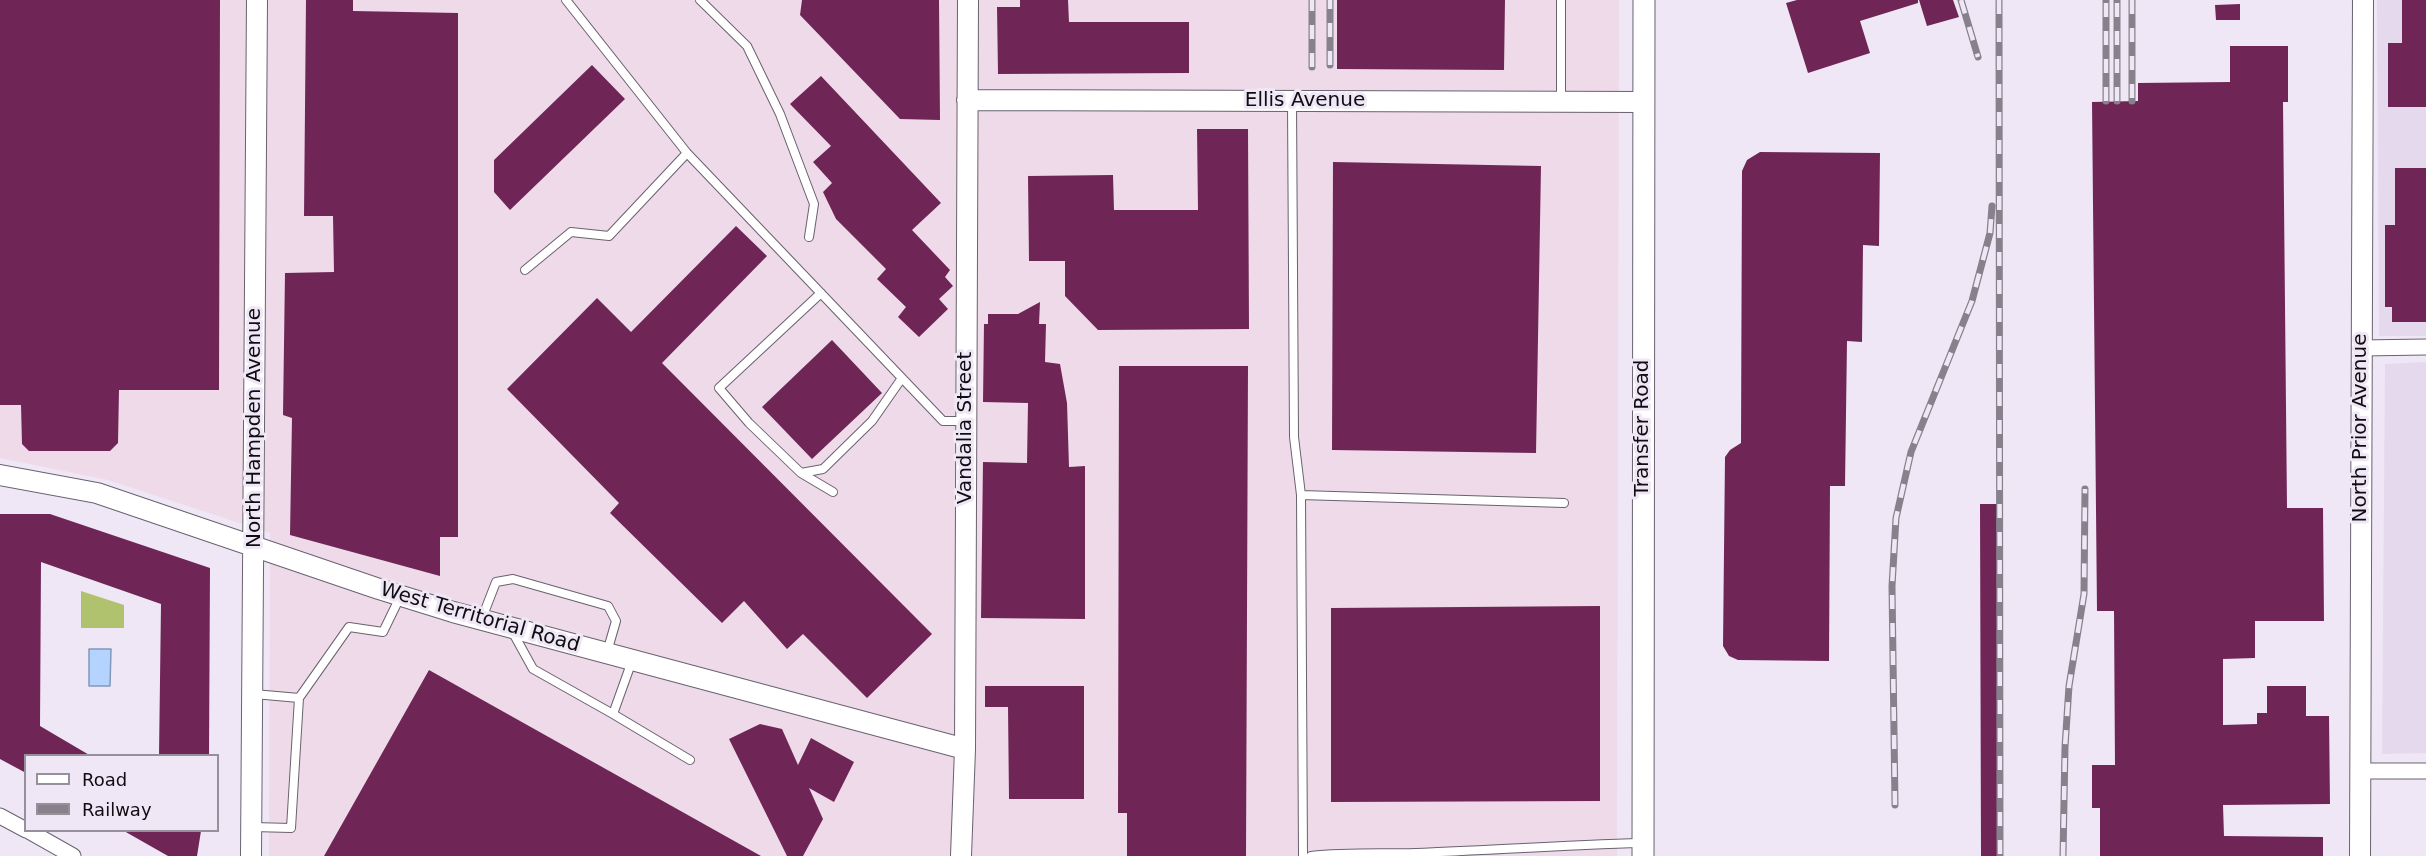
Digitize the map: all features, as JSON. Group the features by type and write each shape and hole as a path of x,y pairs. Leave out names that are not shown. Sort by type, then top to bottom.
{"main road":[{"name":"Transfer Road","path":"1643,850 1644,0"}],"street":[{"name":"North Hampden Avenue","path":"251,856 257,0"},
{"name":"Vandalia Street","path":"961,856 965,748 968,0"},
{"name":"North Prior Avenue","path":"2360,856 2363,0"},
{"name":"Ellis Avenue","path":"967,100 1643,102"},
{"path":"2361,348 2426,347"},
{"name":"West Territorial Road","path":"0,475 97,493 400,596 965,748"},
{"path":"2360,771 2426,771"},
{"path":"0,816 24,829"},
{"path":"30,832 73,856"}],"lane":[{"path":"566,0 687,153 943,421 966,421"},
{"path":"700,0 747,46 780,114 814,204 809,237"},
{"path":"1561,0 1562,102"},
{"path":"1292,101 1294,437 1301,495 1303,856"},
{"path":"525,270 571,232 609,236 687,153"},
{"path":"821,293 719,388 749,423 801,473 833,492"},
{"path":"801,473 823,469 872,421 902,378"},
{"path":"1301,495 1564,503"},
{"path":"482,619 496,582 513,579 608,606 616,621 607,653"},
{"path":"251,827 291,828 299,698 349,627 383,632 400,596"},
{"path":"510,627 533,669 690,760"},
{"path":"613,714 632,660"},
{"path":"253,694 299,698"},
{"path":"1311,856 1336,853 1415,853 1524,846 1643,850"}],"shaded area":[{"path":"0,0 1619,0 1617,856 269,856 270,533 108,480 0,458"},
{"path":"2377,0 2426,0 2426,336 2379,336"},
{"path":"2426,362 2426,753 2382,754 2385,364"}],"green space":[{"path":"81,591 124,605 124,628 81,628"}],"water":[{"path":"89,649 111,649 110,686 89,686"}],"building":[{"path":"0,0 220,0 219,390 119,390 118,443 110,451 29,451 22,444 21,405 0,405"},
{"path":"306,0 353,0 353,11 458,13 458,537 440,537 440,576 290,535 292,418 283,415 285,273 334,272 333,216 304,216"},
{"path":"802,0 939,0 940,120 900,119 800,15"},
{"path":"1020,0 1068,0 1069,22 1189,22 1189,73 998,74 997,7 1020,7"},
{"path":"1337,0 1505,0 1504,70 1337,69"},
{"path":"1797,0 1918,0 1918,3 1860,21 1870,53 1808,73 1786,3"},
{"path":"1919,0 1953,0 1959,17 1927,26"},
{"path":"2402,0 2426,0 2426,107 2388,107 2388,43 2402,43"},
{"path":"2240,4 2240,20 2216,20 2215,5"},
{"path":"2230,46 2288,46 2288,102 2283,102 2287,508 2323,508 2324,621 2255,621 2255,658 2223,659 2223,725 2257,724 2257,713 2267,713 2267,686 2306,686 2306,716 2329,716 2330,804 2223,805 2224,836 2323,837 2323,856 2100,856 2100,808 2092,808 2092,765 2115,765 2114,611 2097,611 2092,102 2138,101 2138,83 2230,82"},
{"path":"592,65 625,99 510,210 494,192 494,160"},
{"path":"821,76 941,203 912,230 950,270 945,277 953,286 939,299 948,309 919,337 898,317 906,307 877,279 886,269 836,219 823,192 832,183 813,162 831,146 790,104"},
{"path":"1197,129 1248,129 1249,329 1098,330 1065,296 1065,261 1029,261 1028,176 1113,175 1114,210 1198,210"},
{"path":"1760,152 1880,153 1879,246 1863,245 1862,342 1847,341 1845,486 1830,486 1829,661 1738,660 1729,656 1723,646 1725,457 1730,450 1741,443 1742,171 1747,160"},
{"path":"1333,162 1541,166 1536,453 1332,450"},
{"path":"2395,168 2426,168 2426,322 2392,322 2392,307 2385,307 2385,225 2395,225"},
{"path":"736,226 767,256 662,363 932,634 867,698 803,634 787,649 744,601 722,623 610,513 619,503 507,389 597,298 631,332"},
{"path":"1040,302 1039,324 1046,324 1045,362 1060,364 1067,403 1069,467 1085,466 1085,619 981,618 983,462 1027,463 1028,403 983,402 984,324 988,324 988,314 1018,314"},
{"path":"832,340 882,393 812,459 762,407"},
{"path":"1119,366 1248,366 1246,856 1127,856 1127,813 1118,813"},
{"path":"1980,504 1997,504 1998,856 1981,856"},
{"path":"0,514 50,514 210,568 209,754 159,754 161,604 41,562 40,726 88,754 24,754 24,772 0,759"},
{"path":"1600,606 1600,801 1331,802 1331,608"},
{"path":"429,670 761,856 324,856"},
{"path":"985,686 1084,686 1084,799 1009,799 1008,707 985,707"},
{"path":"760,724 782,729 798,765 811,738 854,762 834,802 809,788 823,819 803,856 787,856 729,739"},
{"path":"126,832 201,832 197,856 168,856"}],"railway":[{"path":"1312,0 1312,67"},
{"path":"1330,0 1330,65"},
{"path":"1961,0 1978,57"},
{"path":"1999,0 2000,856"},
{"path":"2106,0 2106,101"},
{"path":"2117,0 2117,101"},
{"path":"2132,0 2132,101"},
{"path":"1895,805 1892,586 1896,518 1911,452 1972,301 1990,233 1992,206"},
{"path":"2063,856 2065,747 2069,686 2084,594 2085,489"}]}
